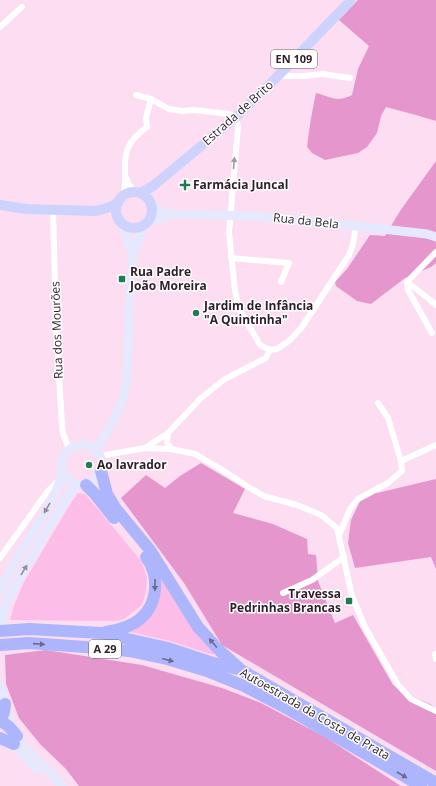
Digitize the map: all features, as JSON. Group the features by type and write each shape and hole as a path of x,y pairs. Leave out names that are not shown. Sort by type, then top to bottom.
{"highway":[{"path":"101,471 107,494 113,504 150,550 198,626 220,651 241,670"},
{"path":"81,485 94,493 148,561 155,577 155,591 147,612 140,619 126,627 115,631 101,633"},
{"name":"Autoestrada da Costa de Prata","path":"0,631 29,629 101,633 168,648 210,662 241,670 436,783"},
{"name":"Autoestrada da Costa de Prata","path":"0,645 29,643 129,651 167,659 207,671 244,686 288,709 421,786"},
{"path":"5,704 4,712 0,721 8,725 16,740"},
{"path":"0,738 16,740"}],"main road":[{"name":"Estrada de Brito","path":"138,193 153,186 236,117 278,76 351,0"},
{"path":"146,224 151,217 152,212 150,193 153,186"},
{"name":"EN 109","path":"0,205 26,209 96,211 110,208 130,193 138,193"},
{"path":"138,193 145,196 151,204"},
{"path":"121,199 116,208 116,215 121,222"},
{"name":"EN 109","path":"96,211 111,216 127,227 133,229 146,224"}],"street":[{"path":"0,27 22,7"},
{"path":"278,76 323,74 350,78"},
{"path":"136,95 152,98 169,109 229,114 236,117 238,127 228,233 235,291 239,308 260,344 270,350 277,349 290,340 302,327 349,256 356,226"},
{"path":"138,193 128,183 125,162 126,154 130,142 147,127 146,118 148,107 152,98"},
{"path":"121,199 126,176"},
{"name":"Rua da Bela","path":"151,204 163,212 174,214 254,216 427,234 436,237"},
{"name":"Rua dos Mourões","path":"53,210 56,320 62,425 69,449"},
{"name":"Rua da Bela","path":"146,224 174,214"},
{"path":"121,222 127,235 129,247 133,254"},
{"path":"98,453 118,412 126,383 133,254 146,224"},
{"path":"407,282 436,252"},
{"path":"231,258 289,263 280,282"},
{"path":"407,282 436,305"},
{"path":"407,282 408,290 432,333"},
{"path":"145,448 168,433 201,398 225,379 266,358 270,350"},
{"path":"339,535 350,509 358,499 388,483 402,471 402,461 388,418 378,403"},
{"path":"168,433 167,442 171,449"},
{"path":"0,591 53,498 62,476 61,461 64,454 75,445 82,444 89,446 98,453 102,466 101,471 94,482 81,485 67,497 12,591 6,604 0,631"},
{"path":"402,461 436,445"},
{"path":"98,453 145,448 171,449 195,454 264,496 297,505 321,515 337,528 352,596 365,627 398,685 411,699 436,711"},
{"path":"62,476 81,485"},
{"path":"0,558 47,492 62,476"},
{"path":"283,593 312,580 344,557"},
{"path":"436,654 436,659"},
{"path":"0,685 16,740 25,757 46,776 54,786"},
{"path":"16,740 22,744 62,786"}],"shaded area":[{"path":"358,0 436,0 436,121 386,107 381,116 377,133 367,147 358,153 325,160 312,153 307,147 316,93 338,99 352,95 358,69 369,46 339,20"},
{"path":"436,161 436,263 431,267 405,278 371,304 357,301 336,286 335,282 347,269 370,235 385,236 400,211"},
{"path":"201,463 245,489 233,513 273,524 307,539 308,554 316,555 318,581 335,623 353,615 393,685 436,708 436,771 222,645 184,583 121,498 146,475 165,488 180,476"},
{"path":"436,479 436,569 431,557 355,568 348,543 351,520 361,499 377,492"},
{"path":"78,493 85,494 142,562 147,578 146,591 142,605 124,619 115,621 10,620 24,582"},
{"path":"155,564 216,651 213,655 170,641 127,631 158,602 161,590 161,579"},
{"path":"46,650 142,665 222,688 261,703 325,737 401,786 79,786 66,769 40,744 19,718 6,684 5,655"}],"place":[{"name":"Farmácia Juncal","path":"185,185"},
{"name":"Rua Padre João Moreira","path":"122,279"},
{"name":"Jardim de Infância \"A Quintinha\"","path":"196,313"},
{"name":"Ao lavrador","path":"89,465"},
{"name":"Travessa Pedrinhas Brancas","path":"349,601"}]}
